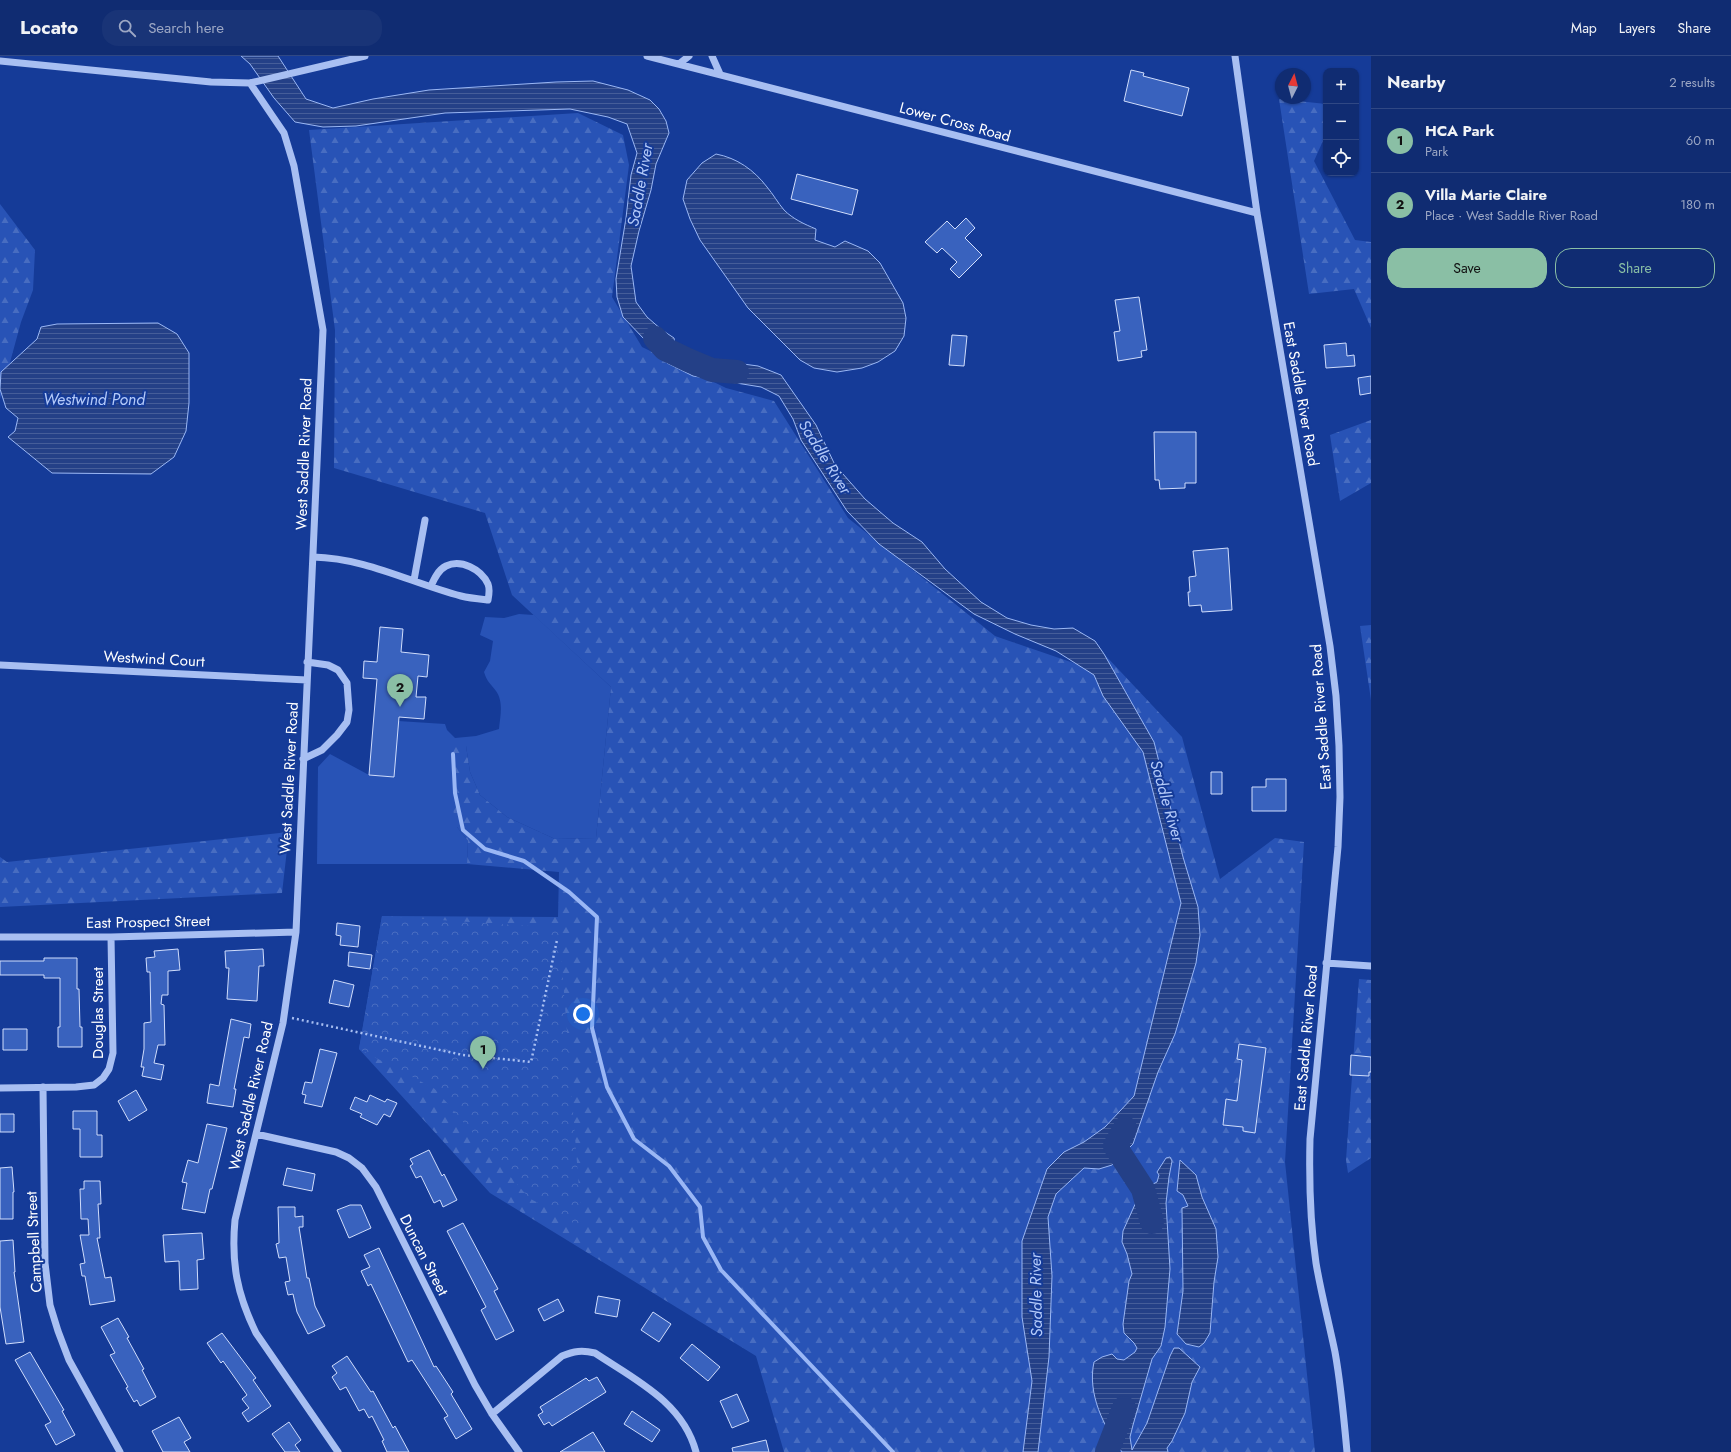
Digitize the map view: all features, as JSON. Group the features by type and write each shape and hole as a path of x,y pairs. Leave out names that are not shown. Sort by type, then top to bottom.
{"street":[{"path":"0,61 211,82 250,84 365,56"},
{"name":"Lower Cross Road","path":"647,56 1257,213"},
{"path":"679,64 689,56"},
{"path":"712,56 720,74"},
{"name":"East Saddle River Road","path":"1234,56 1257,213 1330,646 1336,696 1340,797 1338,847 1310,1139 1309,1180 1311,1221 1316,1262 1335,1352 1343,1403 1347,1452"},
{"name":"West Saddle River Road","path":"250,84 284,133 289,148 294,166 323,330 296,932 284,1017 235,1220 233,1243 234,1266 238,1290 256,1333 338,1452"},
{"path":"414,580 425,520"},
{"path":"313,557 327,557 357,562 414,580 431,586 462,596 488,600 488,585 478,572 469,565 457,563 445,567 436,575 431,586"},
{"path":"303,759 322,750 337,735 347,722 349,710 347,683 338,670 328,665 307,662"},
{"name":"Westwind Court","path":"0,665 307,680"},
{"name":"East Prospect Street","path":"0,937 296,932"},
{"name":"Douglas Street","path":"0,1088 76,1087 94,1085 103,1078 110,1069 113,1053 111,936"},
{"path":"1326,962 1371,966"},
{"name":"Campbell Street","path":"43,1087 45,1263 50,1305 58,1331 70,1360 120,1452"},
{"name":"Duncan Street","path":"256,1134 336,1152 349,1158 362,1168 376,1187 475,1385 492,1414 519,1452"},
{"path":"492,1414 562,1356 572,1351 584,1350 594,1353 652,1391 666,1402 679,1416 688,1431 696,1452"}],"path":[{"path":"284,1017 463,1054 531,1062 557,940"}],"green space":[{"path":"1311,102 1323,104 1323,141 1314,161 1355,240 1371,242 1371,328 1354,289 1309,294 1280,104 1311,104"},
{"path":"578,113 623,135 629,165 612,297 642,347 726,388 774,401 848,518 995,636 1097,671 1104,654 1182,737 1220,879 1275,838 1304,842 1285,1162 1315,1452 784,1452 756,1356 490,1193 359,1049 382,916 558,917 559,872 467,864 468,841 457,827 449,792 450,746 457,742 466,746 470,772 480,795 507,817 555,839 596,838 611,687 512,595 485,513 334,468 335,330 309,130"},
{"path":"0,204 35,250 33,290 21,322 0,399"},
{"path":"1371,420 1371,483 1340,501 1330,435"},
{"path":"519,614 534,615 611,687 596,838 555,839 507,817 480,795 470,772 466,746 457,827 468,841 467,864 317,864 318,767 330,754 369,775 393,777 398,721 445,724 447,730 455,738 476,736 499,729 501,710 500,700 484,672 490,661 493,641 480,635 485,617 504,618"},
{"path":"1371,625 1371,700 1360,626"},
{"path":"289,832 282,893 0,907 0,857 7,862"},
{"path":"382,916 559,928 582,1228 529,1198 435,1089 359,1049"},
{"path":"1359,979 1371,980 1371,1158 1348,1173 1346,1160"}],"water":[{"path":"241,56 278,56 306,99 333,108 373,99 429,90 593,81 628,90 650,100 659,109 666,121 669,133 656,164 651,190 631,266 636,302 647,317 674,338 676,350 683,360 695,366 707,367 720,363 743,364 758,366 781,375 816,425 835,465 865,499 893,523 922,542 945,569 981,602 1007,618 1031,625 1054,629 1073,628 1095,641 1104,654 1154,742 1183,857 1198,907 1200,935 1196,963 1175,1034 1158,1072 1133,1144 1112,1165 1099,1169 1084,1168 1056,1194 1048,1217 1052,1276 1049,1357 1038,1452 1023,1452 1032,1381 1022,1317 1022,1241 1047,1169 1064,1152 1084,1142 1105,1127 1134,1096 1181,903 1143,752 1103,696 1094,675 1056,651 1015,634 974,614 879,544 847,511 801,440 793,419 779,396 761,387 693,376 667,363 623,317 617,297 616,279 631,175 637,153 627,124 608,117 570,109 445,113 356,126 323,127 295,122 274,98 250,64"},
{"path":"716,154 731,158 751,170 762,181 787,213 799,221 816,229 815,240 835,247 845,241 868,251 880,263 903,303 906,318 904,336 895,351 878,362 862,368 837,372 814,368 800,360 748,308 700,240 683,199 687,180 702,163"},
{"name":"Westwind Pond","path":"158,323 177,334 189,353 189,403 186,431 174,457 151,474 52,473 8,437 15,431 18,418 6,408 0,389 1,372 37,339 41,327 57,324"},
{"path":"1170,1157 1172,1161 1166,1203 1170,1269 1165,1327 1161,1346 1152,1359 1133,1425 1130,1437 1132,1450 1147,1423 1174,1348 1179,1348 1200,1367 1192,1382 1185,1413 1172,1441 1167,1448 1168,1452 1122,1452 1103,1421 1095,1398 1092,1374 1094,1362 1102,1357 1112,1354 1117,1359 1124,1360 1135,1352 1137,1348 1124,1333 1123,1324 1129,1281 1132,1274 1122,1242 1123,1231 1137,1200 1147,1187 1157,1182 1159,1175 1157,1172 1166,1158"},
{"path":"1180,1160 1196,1175 1202,1197 1216,1229 1218,1257 1214,1282 1210,1333 1204,1343 1199,1347 1186,1344 1177,1334 1183,1291 1182,1208 1188,1206 1183,1195 1177,1191"}],"building":[{"path":"1131,70 1144,73 1143,76 1189,88 1182,116 1124,101"},
{"path":"797,174 858,190 852,215 791,199"},
{"path":"966,218 975,228 965,238 982,255 959,278 950,269 957,262 942,248 937,253 925,242 947,221 955,229"},
{"path":"1139,297 1147,350 1141,351 1142,357 1118,361 1114,332 1120,331 1115,300"},
{"path":"952,335 967,336 964,366 949,365"},
{"path":"1346,343 1347,356 1354,355 1355,366 1326,368 1324,345"},
{"path":"1371,376 1371,393 1360,395 1358,378"},
{"path":"1154,432 1196,432 1196,483 1185,483 1185,488 1160,489 1159,480 1155,480"},
{"path":"1228,548 1232,610 1202,612 1201,605 1189,606 1189,577 1196,576 1193,551"},
{"path":"380,627 403,629 401,652 429,655 427,677 418,676 416,697 426,697 424,719 399,717 394,777 369,775 377,679 363,678 364,661 377,662"},
{"path":"1211,772 1222,772 1222,794 1211,794"},
{"path":"1266,779 1286,779 1286,811 1252,811 1252,787 1266,787"},
{"path":"337,923 360,926 358,947 340,945 341,936 336,935"},
{"path":"178,949 180,970 168,971 168,995 162,995 161,1004 164,1005 165,1045 158,1045 154,1063 164,1065 161,1080 142,1076 144,1067 141,1067 144,1049 144,1023 151,1022 150,972 147,972 146,958 155,957 154,951"},
{"path":"263,949 264,966 259,966 257,1001 227,999 229,968 226,968 225,951"},
{"path":"349,952 372,955 370,969 348,966"},
{"path":"44,958 77,958 77,989 79,989 82,1047 58,1047 58,1027 60,1027 60,978 44,978 44,975 0,975 0,961 44,961"},
{"path":"334,980 354,985 349,1007 329,1003"},
{"path":"231,1019 251,1024 249,1038 244,1037 234,1089 236,1089 233,1107 207,1103 210,1084 219,1086"},
{"path":"3,1029 27,1029 27,1050 3,1050"},
{"path":"1239,1044 1266,1048 1255,1133 1243,1131 1243,1127 1223,1125 1226,1099 1237,1101 1242,1060 1237,1059"},
{"path":"320,1049 337,1053 322,1107 304,1103 306,1095 302,1094 305,1082 312,1083"},
{"path":"1351,1055 1371,1057 1371,1072 1369,1072 1369,1076 1350,1075"},
{"path":"136,1090 147,1110 129,1121 118,1101"},
{"path":"370,1095 385,1102 387,1099 397,1103 390,1117 384,1114 377,1125 360,1117 362,1114 350,1109 355,1097 367,1102"},
{"path":"73,1111 97,1111 97,1135 102,1135 102,1157 80,1157 80,1129 73,1129"},
{"path":"0,1114 14,1114 14,1132 0,1132"},
{"path":"207,1124 227,1128 205,1213 182,1209 187,1183 182,1182 188,1160 198,1163"},
{"path":"429,1150 442,1176 444,1174 457,1200 443,1207 440,1200 434,1203 421,1176 416,1178 410,1166 413,1164 410,1159"},
{"path":"12,1167 14,1192 13,1219 0,1219 0,1168"},
{"path":"287,1168 315,1174 312,1191 283,1185"},
{"path":"84,1181 100,1181 101,1204 98,1204 100,1238 97,1238 105,1278 111,1277 115,1301 90,1305 85,1276 82,1276 80,1264 85,1263 80,1235 89,1235 88,1219 81,1219 80,1189 84,1189"},
{"path":"350,1205 361,1205 371,1228 349,1238 337,1210"},
{"path":"278,1207 295,1207 295,1217 303,1216 303,1227 299,1227 307,1278 309,1278 315,1306 325,1326 308,1334 297,1312 293,1294 288,1295 285,1282 290,1281 286,1257 279,1258 276,1244 279,1243"},
{"path":"463,1223 498,1289 494,1291 514,1331 496,1340 481,1310 486,1307 447,1231"},
{"path":"202,1233 204,1259 197,1260 198,1289 180,1290 179,1261 165,1262 163,1235"},
{"path":"13,1240 14,1272 24,1342 6,1344 0,1307 0,1241"},
{"path":"379,1248 434,1367 436,1366 453,1392 451,1394 472,1429 456,1439 444,1418 448,1416 412,1360 408,1362 371,1284 368,1286 361,1271 370,1267 364,1255"},
{"path":"598,1296 620,1300 617,1317 595,1313"},
{"path":"558,1299 564,1311 544,1321 538,1309"},
{"path":"653,1312 671,1324 659,1342 641,1330"},
{"path":"118,1318 129,1337 127,1338 144,1369 142,1370 156,1397 140,1406 137,1400 134,1402 126,1388 128,1387 110,1355 115,1353 101,1327"},
{"path":"222,1333 256,1378 253,1380 271,1406 248,1422 242,1413 249,1408 242,1399 247,1395 223,1361 221,1363 207,1343"},
{"path":"692,1344 720,1367 708,1381 680,1358"},
{"path":"30,1352 64,1410 62,1411 75,1435 56,1445 45,1425 51,1422 15,1360"},
{"path":"347,1356 371,1392 373,1391 393,1428 395,1426 409,1452 387,1452 382,1441 384,1440 372,1416 369,1418 364,1409 359,1411 346,1387 340,1390 332,1377 337,1373 332,1366"},
{"path":"597,1377 606,1392 552,1426 549,1422 544,1425 538,1415 543,1412 540,1407 586,1378 589,1381"},
{"path":"737,1394 749,1421 732,1428 720,1401"},
{"path":"632,1411 660,1430 652,1442 624,1424"},
{"path":"179,1417 191,1438 184,1442 190,1452 163,1452 152,1431"},
{"path":"289,1422 301,1440 295,1445 300,1452 285,1452 272,1434"},
{"path":"593,1432 605,1452 560,1452"},
{"path":"766,1440 769,1452 733,1452 732,1448"}],"waterway":[{"name":"Saddle River","path":"655,338 665,349 712,370 737,372"},
{"path":"453,754 455,793 463,830 485,849 524,861 569,892 597,917 592,1028 607,1087 634,1139 669,1166 700,1207 703,1237 721,1270 893,1452"},
{"name":"Saddle River","path":"1125,1128 1115,1146 1143,1189 1152,1222"},
{"name":"Saddle River","path":"1107,1452 1124,1408"}],"place":[{"name":"Villa Marie Claire","path":"400,707"},
{"name":"HCA Park","path":"483,1069"}]}
